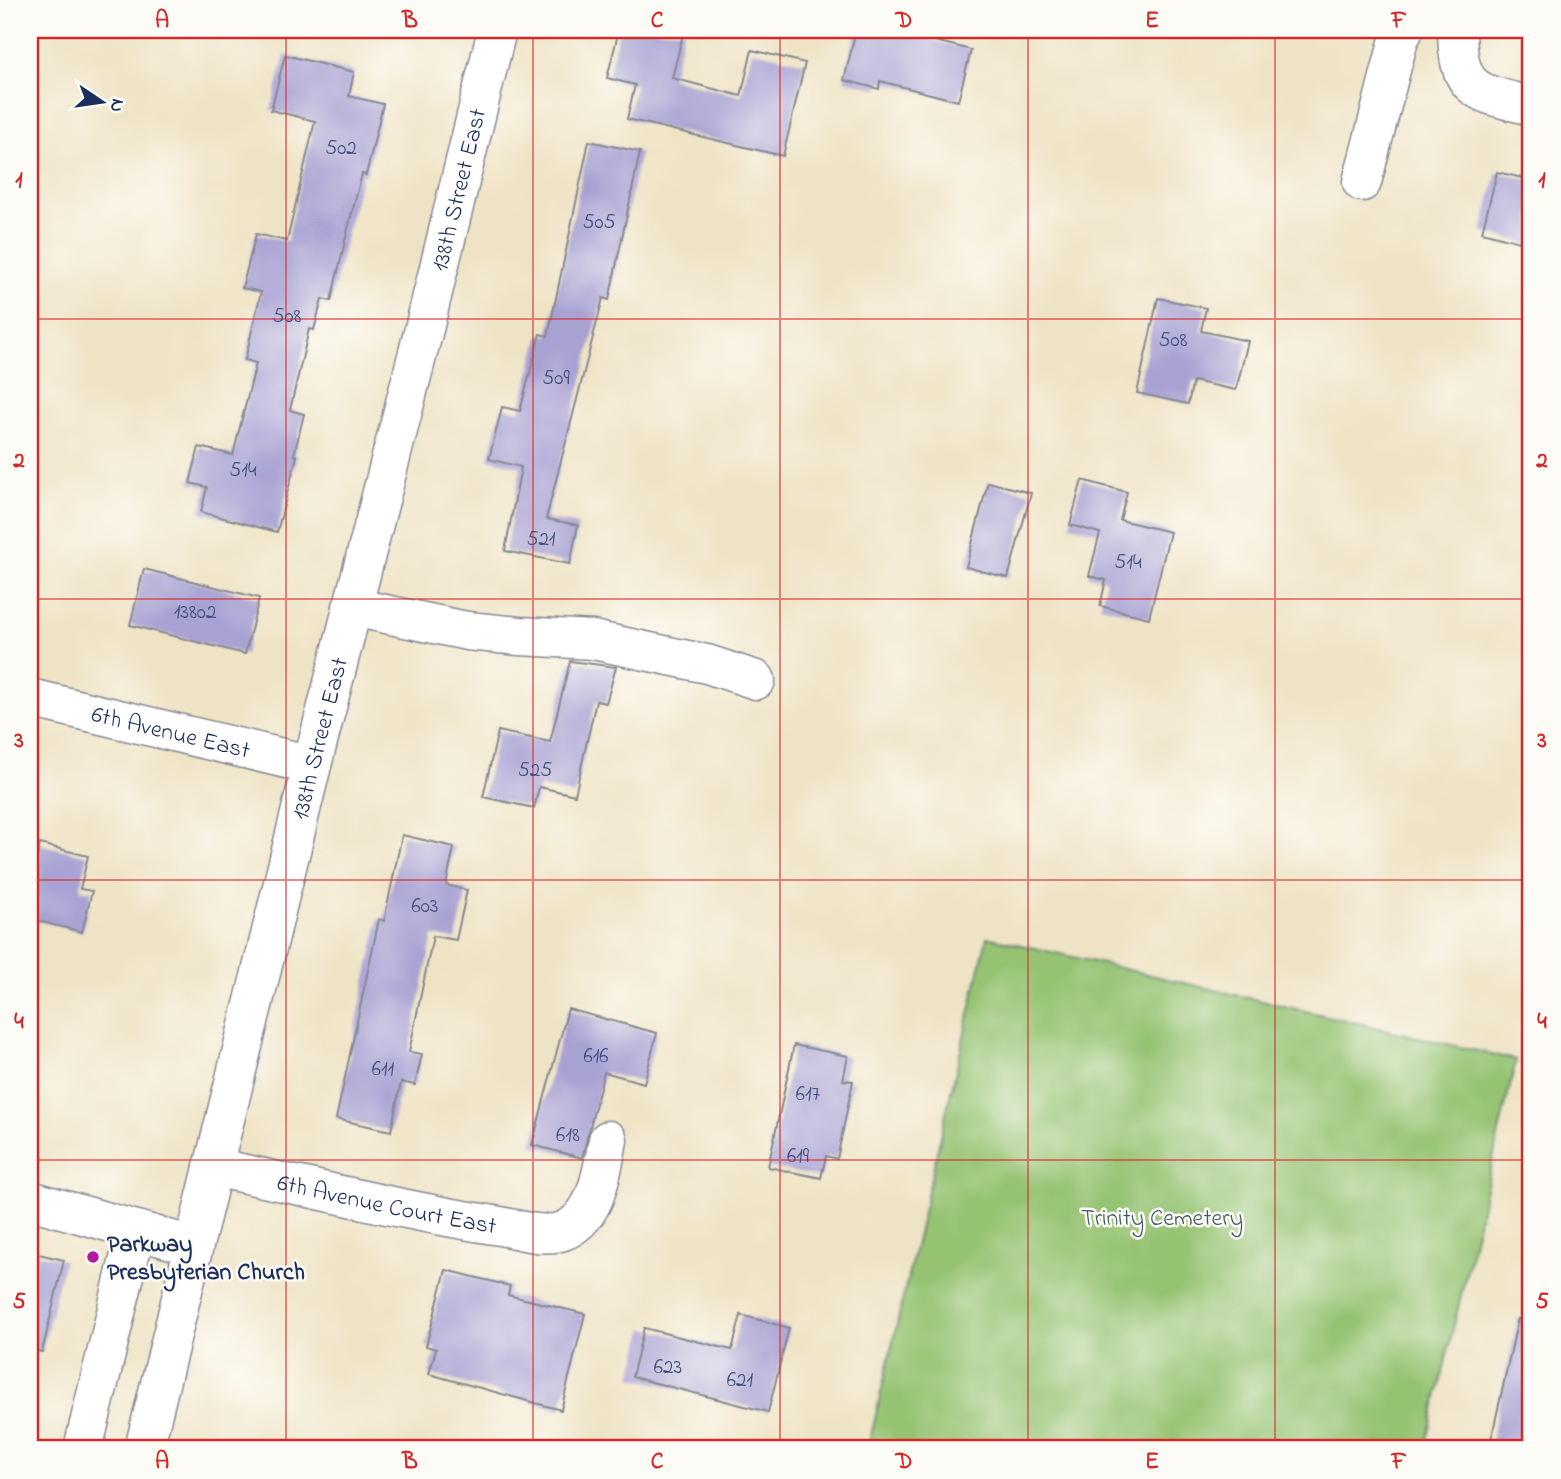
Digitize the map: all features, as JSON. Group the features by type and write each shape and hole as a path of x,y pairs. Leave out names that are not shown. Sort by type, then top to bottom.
{"street":[{"name":"138th Street East","path":"144,1449 497,30"},
{"path":"1362,182 1399,39 1404,30"},
{"path":"1457,30 1461,72 1474,87 1486,94 1531,106"},
{"path":"352,607 467,631 593,640 679,657 756,680"},
{"name":"6th Avenue East","path":"30,698 312,765"},
{"name":"6th Avenue Court East","path":"213,1167 463,1221 546,1234 563,1231 584,1217 592,1201 608,1140"},
{"path":"30,1200 193,1246"},
{"path":"83,1449 136,1230"}],"green space":[{"name":"Trinity Cemetery","path":"987,937 1516,1060 1425,1449 868,1449"}],"building":[{"path":"619,30 684,30 672,78 741,96 752,50 805,63 783,156 627,119 635,85 607,78"},
{"path":"856,30 892,30 971,50 958,101 880,81 879,89 844,80"},
{"path":"285,55 354,72 349,96 383,104 366,175 362,174 331,301 322,299 314,330 309,329 290,410 304,414 294,455 297,456 277,532 201,512 207,487 190,483 199,447 233,455 256,363 245,360 261,292 242,288 256,234 287,241 315,121 271,110"},
{"path":"589,141 640,152 609,300 603,298 546,519 578,525 570,564 505,551 521,467 489,459 502,407 520,411 540,334 548,336"},
{"path":"1497,172 1531,180 1531,245 1482,232"},
{"path":"1158,298 1206,308 1201,331 1248,341 1236,390 1193,381 1188,404 1137,393"},
{"path":"1082,480 1127,492 1120,520 1170,532 1149,618 1100,606 1106,580 1089,576 1100,533 1070,525"},
{"path":"988,482 1031,493 1008,578 966,567"},
{"path":"144,569 259,598 245,654 130,625"},
{"path":"570,661 616,667 606,703 596,701 575,795 539,787 534,808 483,797 498,731 550,742"},
{"path":"402,835 454,847 446,885 467,890 456,940 433,936 409,1052 422,1054 415,1085 401,1082 391,1131 336,1119 379,919 384,921"},
{"path":"40,844 88,856 80,889 92,891 82,932 30,919 30,885"},
{"path":"568,1009 657,1033 644,1083 604,1072 582,1158 532,1145"},
{"path":"794,1045 848,1056 843,1080 853,1081 837,1159 826,1156 821,1178 768,1167"},
{"path":"30,1252 64,1260 42,1352 30,1350"},
{"path":"446,1270 510,1286 508,1295 585,1314 561,1410 429,1374 436,1349 426,1346"},
{"path":"741,1315 789,1328 768,1412 632,1377 644,1328 732,1350"},
{"path":"1518,1319 1531,1321 1531,1449 1489,1449"}],"place":[{"name":"Parkway Presbyterian Church","path":"93,1257"}]}
